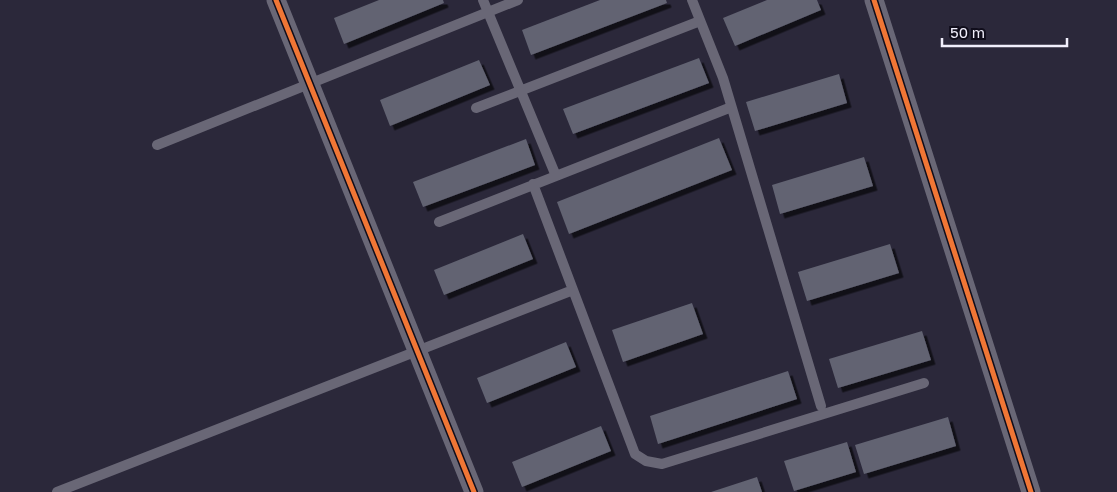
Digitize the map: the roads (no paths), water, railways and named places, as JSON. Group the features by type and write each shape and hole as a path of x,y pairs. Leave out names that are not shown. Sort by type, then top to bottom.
{"street":[{"path":"276,0 474,492"},
{"path":"874,0 1032,492"}],"lane":[{"path":"483,0 556,176"},
{"path":"157,145 518,0"},
{"path":"692,0 723,78 821,406"},
{"path":"476,108 700,20"},
{"path":"439,222 728,108"},
{"path":"533,184 635,454 646,461 662,464 924,383"},
{"path":"57,492 573,290"}]}
